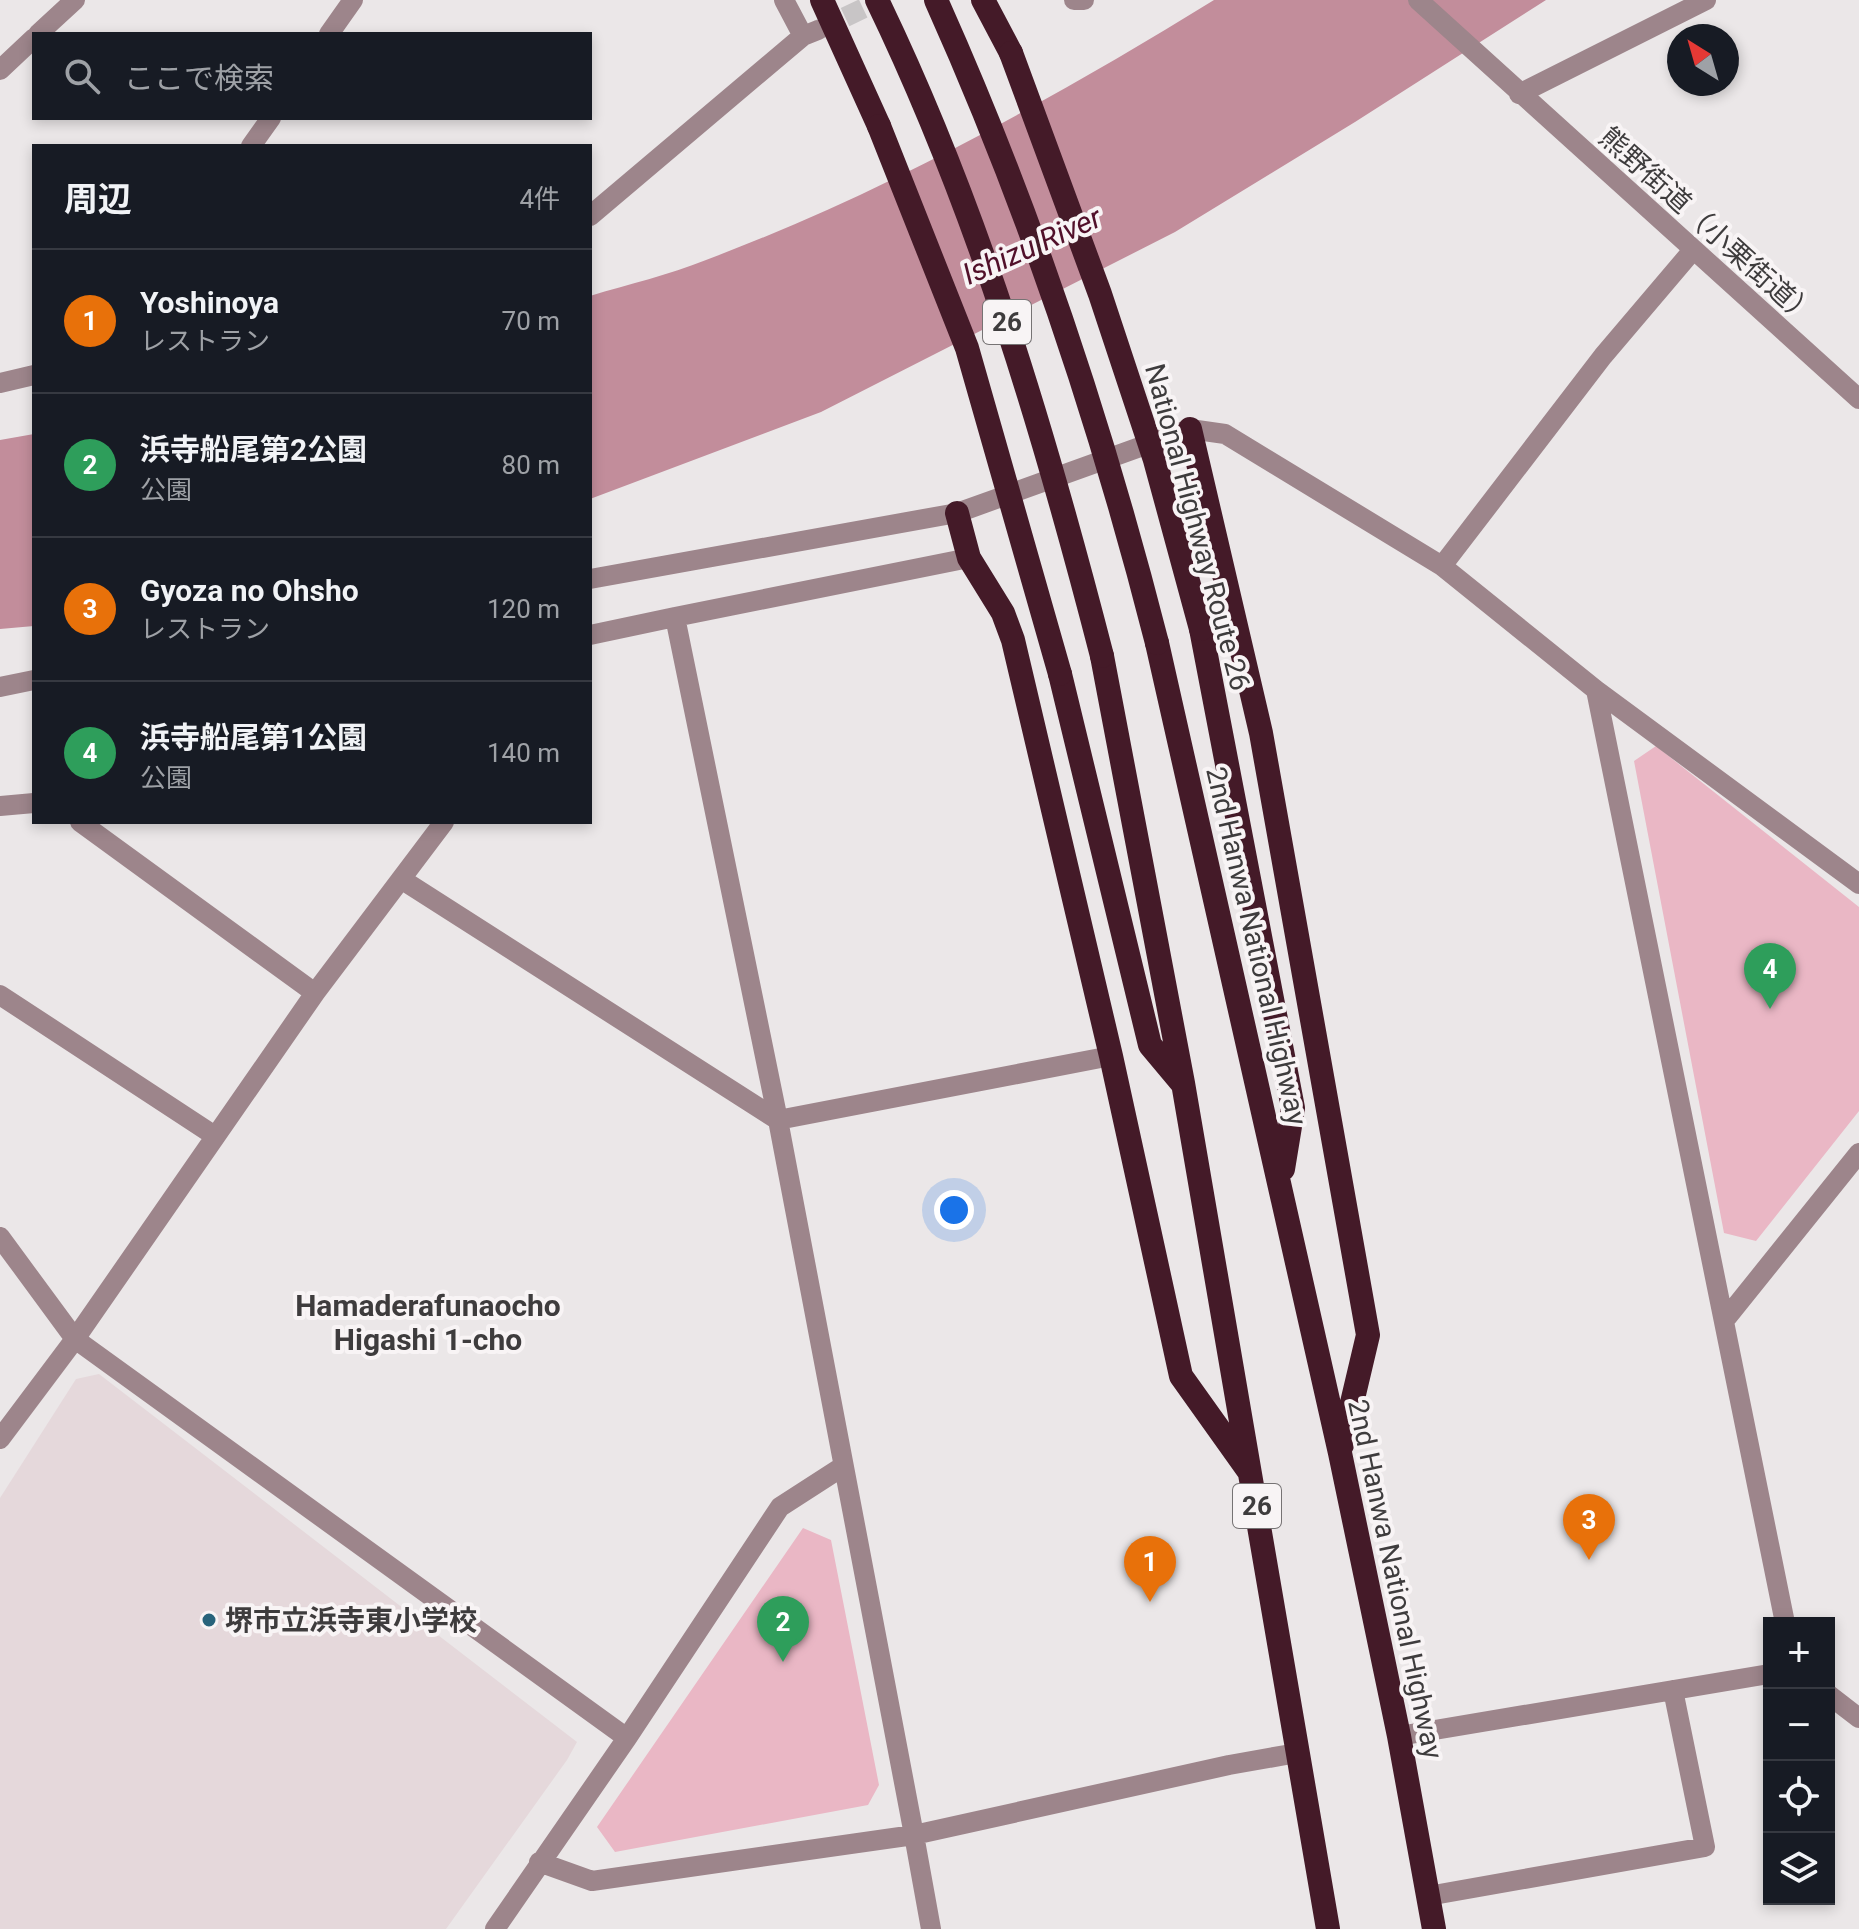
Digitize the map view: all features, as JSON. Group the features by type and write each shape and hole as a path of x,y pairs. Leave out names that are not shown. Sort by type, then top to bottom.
{"highway":[{"name":"26","path":"822,0 879,126 967,348 1060,674 1150,1045 1183,1083"},
{"name":"26","path":"877,0 941,142 1011,332 1070,531 1102,656 1183,1083 1328,1929"},
{"name":"2nd Hanwa National Highway","path":"936,0 1019,196 1131,539 1281,1183 1340,1453 1399,1736 1434,1929"},
{"name":"National Highway Route 26","path":"983,0 1011,53 1100,294 1150,444 1201,629 1293,1108 1281,1183"},
{"path":"1190,429 1261,733 1368,1335 1340,1453"},
{"path":"957,513 969,558 1003,613 1013,640 1111,1056 1181,1376 1251,1475"}],"street":[{"path":"40,32 75,0"},
{"path":"330,32 353,0"},
{"path":"592,214 811,33 784,0"},
{"path":"1074,0 1084,0"},
{"name":"熊野街道（小栗街道）","path":"1418,0 1859,399"},
{"path":"1519,94 1706,0"},
{"path":"0,70 32,40"},
{"path":"252,144 270,120"},
{"path":"1442,566 1603,356 1693,250"},
{"path":"0,383 32,375"},
{"path":"592,579 957,513 1190,429 1225,434 1442,566 1596,690 1859,884"},
{"path":"592,635 969,558"},
{"path":"675,617 778,1120 931,1929"},
{"path":"0,687 32,680"},
{"path":"1596,690 1784,1617"},
{"path":"0,806 32,803"},
{"path":"83,824 315,993"},
{"path":"0,1439 75,1339 315,993 442,824"},
{"path":"401,879 778,1120 1111,1056"},
{"path":"0,995 215,1136"},
{"path":"1724,1321 1859,1153"},
{"path":"0,1237 75,1339 627,1738"},
{"path":"495,1929 627,1738 780,1507 842,1467"},
{"path":"1399,1736 1763,1675"},
{"path":"1428,1896 1705,1847 1673,1690"},
{"path":"1835,1700 1859,1718"},
{"path":"539,1862 592,1881 914,1835 1229,1765 1297,1753"}],"shaded area":[{"path":"1656,746 1859,907 1859,1111 1756,1241 1724,1233 1634,761"},
{"name":"堺市立浜寺東小学校","path":"99,1374 577,1742 446,1929 0,1929 0,1498 76,1379"},
{"path":"803,1528 831,1540 879,1785 868,1805 615,1852 597,1827"}],"water":[{"name":"Ishizu River","path":"1214,0 1546,0 1175,232 821,412 592,498 592,295 706,260 838,205 966,142 1092,73"},
{"path":"32,434 32,626 0,629 0,440"}],"tunnel":[{"path":"818,30 881,0"}],"place":[{"name":"浜寺船尾第1公園","path":"1770,1009"},
{"name":"Gyoza no Ohsho","path":"1589,1560"},
{"name":"Yoshinoya","path":"1150,1602"},
{"name":"堺市立浜寺東小学校","path":"209,1620"},
{"name":"浜寺船尾第2公園","path":"783,1662"}],"district":[{"name":"Hamaderafunaocho Higashi 1-cho","path":"428,1323"}]}
